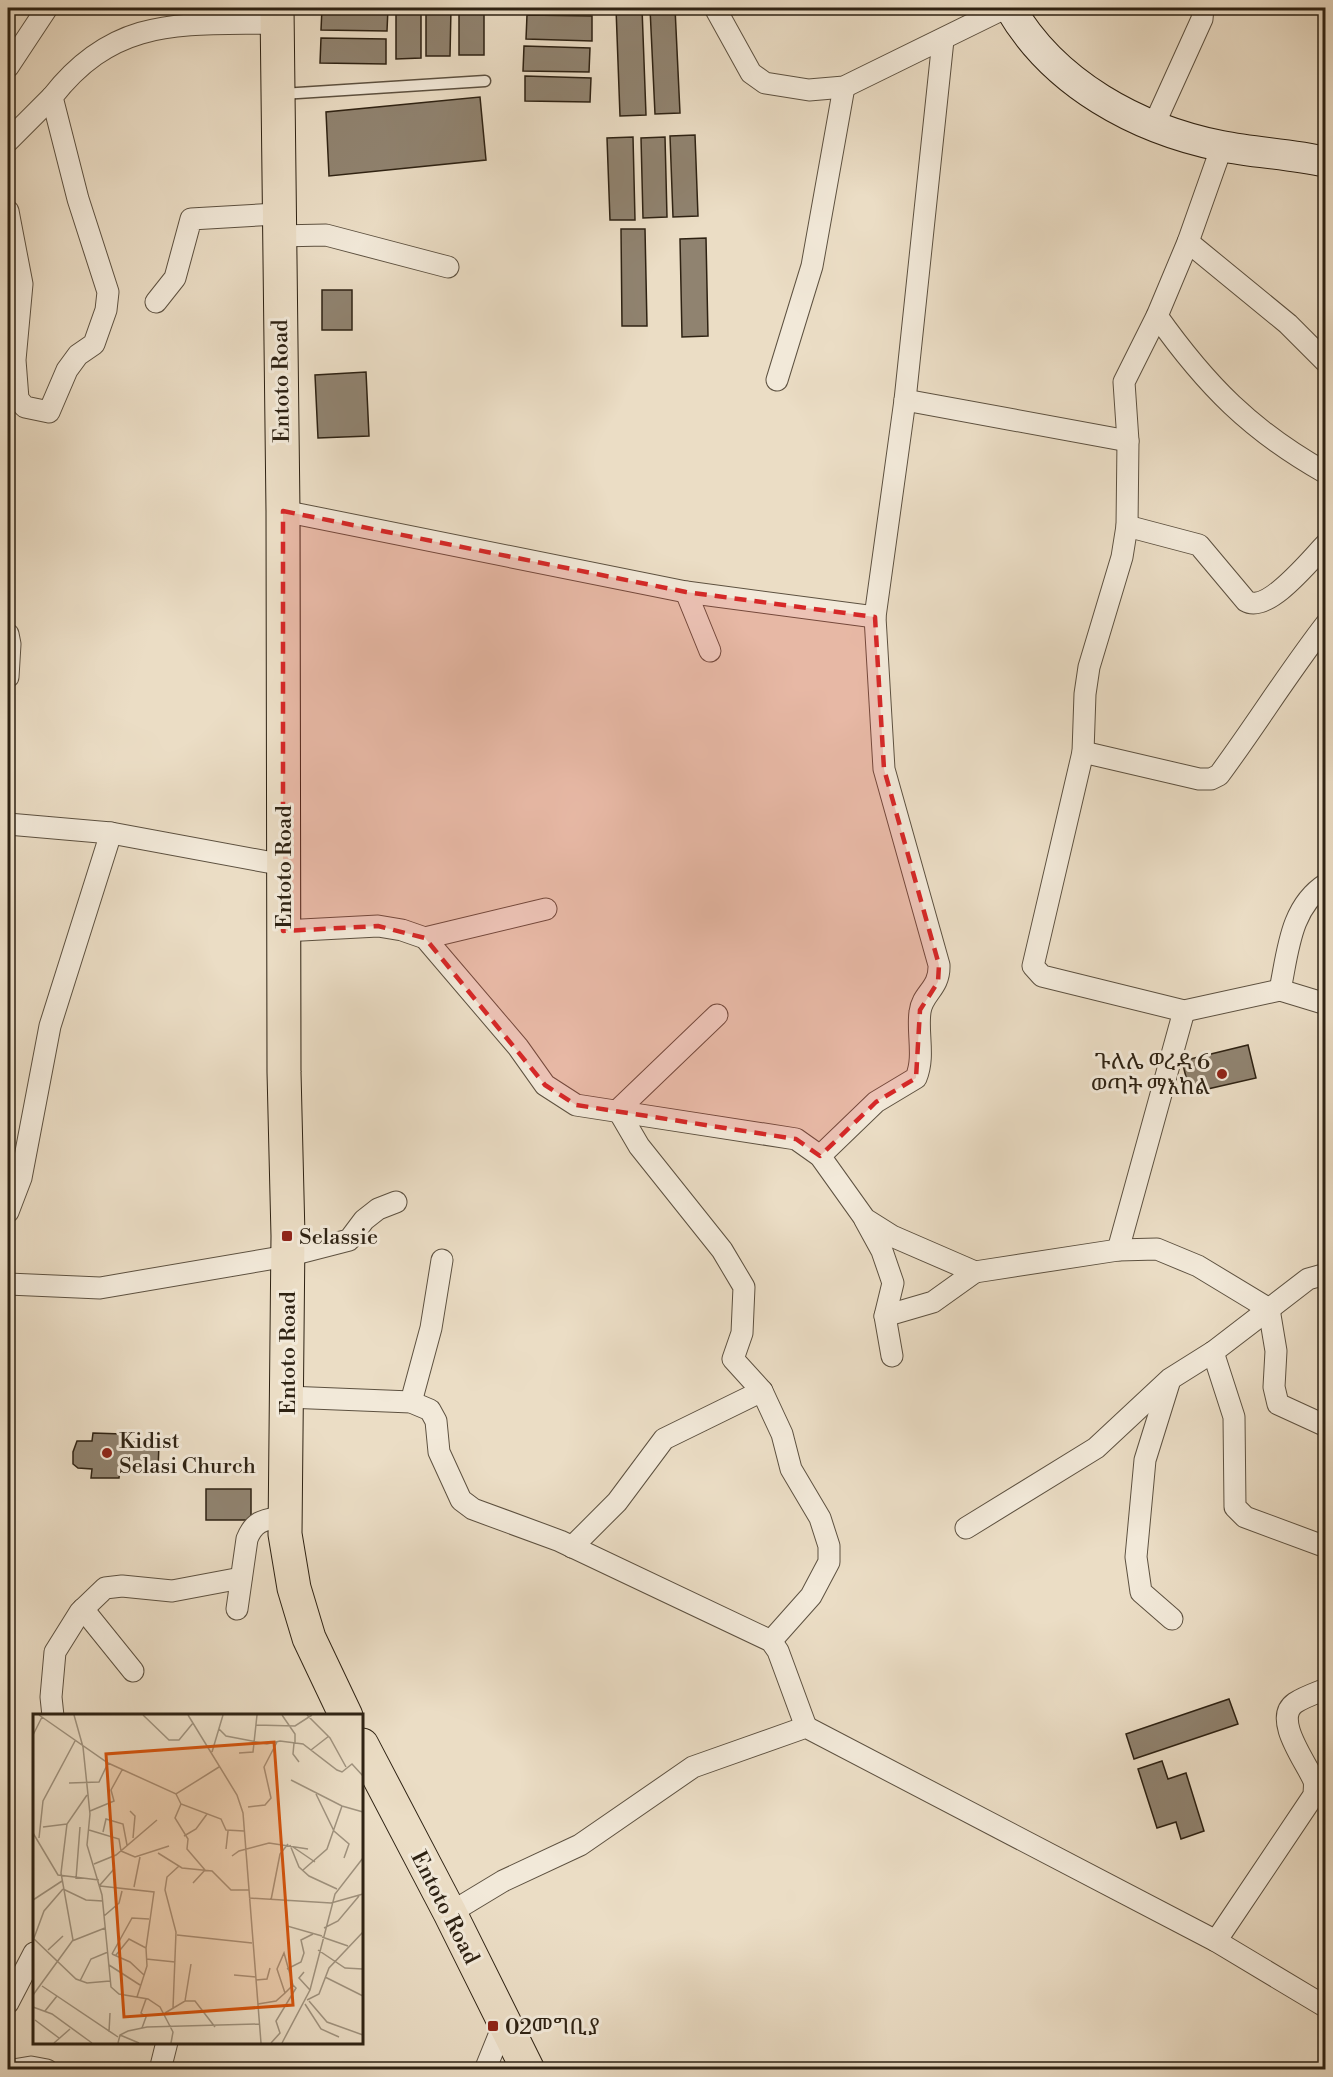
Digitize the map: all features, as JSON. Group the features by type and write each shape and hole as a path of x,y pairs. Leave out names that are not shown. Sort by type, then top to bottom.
{"main road":[{"name":"Entoto Road","path":"276,15 277,225 283,512 283,931 287,1256 285,1534 294,1588 309,1638 345,1714"},
{"name":"Entoto Road","path":"363,1747 450,1913 528,2070"}],"street":[{"path":"8,67 46,8"},
{"path":"715,8 751,73 765,83 809,90 844,87 1005,8"},
{"path":"1010,8 1031,40 1055,65 1113,107 1153,127 1222,146 1326,162"},
{"path":"1153,127 1202,20 1203,8"},
{"path":"8,141 52,97 71,73 105,47 128,35 152,28 276,15"},
{"path":"820,1156 883,1096 916,1078 920,1060 920,1010 934,989 939,975 939,964 899,832 884,769 875,617 905,400 943,40"},
{"path":"777,380 812,266 844,87"},
{"path":"8,211 15,285 15,360 18,399 25,407 49,412 67,370 78,355 94,344 106,310 108,292 78,199 52,97"},
{"path":"1222,146 1188,242 1157,315 1124,382 1128,441 1127,526 1122,557 1089,667 1084,694 1083,752 1033,966 1042,975 1184,1011 1280,990 1326,1004"},
{"path":"156,302 175,278 191,219 277,225 326,235 448,267"},
{"path":"1188,242 1288,324 1326,362"},
{"path":"1157,315 1190,363 1256,429 1326,473"},
{"path":"905,400 1128,441"},
{"path":"283,512 686,592 875,617"},
{"path":"1127,526 1199,545 1246,601 1254,604 1262,603 1280,590 1326,544"},
{"path":"686,592 710,651"},
{"path":"1083,752 1199,779 1211,779 1219,775 1291,670 1326,624"},
{"path":"8,634 10,644 8,677"},
{"path":"8,824 111,833 284,865"},
{"path":"8,1212 21,1178 50,1026 111,833"},
{"path":"1280,990 1294,924 1309,897 1326,884"},
{"path":"425,938 546,909"},
{"path":"283,931 378,926 402,930 425,938 518,1047 545,1085 576,1105 796,1139 820,1156 865,1219 882,1251 893,1283 885,1316 891,1356"},
{"path":"1118,1250 1184,1011"},
{"path":"618,1110 717,1015"},
{"path":"618,1110 639,1146 722,1250 744,1287 742,1333 733,1359 762,1391 782,1434 791,1469 820,1518 829,1545 829,1562 811,1596 771,1641"},
{"path":"8,1284 100,1288 287,1256 349,1240 364,1220 396,1202"},
{"path":"865,1219 892,1236 975,1272"},
{"path":"885,1316 933,1302 975,1272 1118,1250 1157,1249 1198,1266 1269,1309 1276,1352 1274,1387 1278,1404 1326,1426"},
{"path":"411,1402 431,1328 442,1260"},
{"path":"966,1528 1096,1448 1170,1379 1213,1352 1308,1279 1326,1274"},
{"path":"1213,1352 1234,1417 1235,1507 1245,1517 1326,1547"},
{"path":"1170,1379 1145,1460 1136,1563 1141,1592 1172,1619"},
{"path":"572,1547 618,1502 664,1439 762,1391"},
{"path":"287,1397 411,1402 430,1410 436,1421 439,1452 461,1500 490,1517 572,1547 771,1641 778,1651 806,1727 1216,1941 1324,2001"},
{"path":"237,1609 247,1539 251,1528 258,1521 285,1516"},
{"path":"53,1714 51,1697 55,1652 83,1609 105,1588 122,1586 172,1591 241,1578"},
{"path":"83,1609 133,1671"},
{"path":"1216,1941 1314,1795 1315,1783 1293,1743 1287,1719 1294,1703 1326,1689"},
{"path":"450,1913 503,1881 580,1845 693,1767 806,1727"},
{"path":"8,2003 33,1955"},
{"path":"485,2070 504,2023"},
{"path":"160,2070 167,2044"},
{"path":"13,2070 31,2067 47,2070"}],"lane":[{"path":"276,94 486,81"}],"highlighted area":[{"path":"283,511 686,592 875,617 884,769 939,965 938,982 920,1010 916,1078 876,1102 820,1156 796,1139 576,1105 545,1085 425,938 378,926 283,931"}],"building":[{"path":"322,8 388,8 387,31 321,30"},
{"path":"396,8 421,8 421,58 396,59"},
{"path":"426,8 451,8 450,56 426,56"},
{"path":"459,8 484,8 484,55 459,55"},
{"path":"616,8 642,8 646,115 620,116"},
{"path":"650,8 675,8 680,113 655,114"},
{"path":"527,15 592,16 592,41 526,39"},
{"path":"321,38 386,39 386,64 320,63"},
{"path":"524,46 590,48 589,72 523,71"},
{"path":"525,76 591,78 590,102 525,101"},
{"path":"480,97 486,160 329,176 326,112"},
{"path":"695,135 698,216 673,217 670,136"},
{"path":"633,137 635,220 610,220 607,138"},
{"path":"665,137 667,217 643,218 641,138"},
{"path":"621,229 645,229 647,326 622,326"},
{"path":"706,238 708,336 682,337 680,239"},
{"path":"322,290 352,290 352,330 322,330"},
{"path":"366,372 369,436 318,438 315,375"},
{"path":"1248,1045 1256,1078 1190,1093 1182,1061"},
{"name":"Kidist Selasi Church","path":"93,1433 122,1434 122,1441 159,1444 158,1470 120,1468 119,1478 91,1478 92,1469 78,1468 73,1464 73,1452 77,1441 92,1441"},
{"path":"206,1489 251,1489 251,1520 206,1520"},
{"path":"1229,1699 1238,1724 1134,1759 1126,1734"},
{"path":"1162,1761 1168,1779 1186,1773 1204,1831 1181,1839 1176,1822 1157,1828 1138,1769"}],"place":[{"name":"ጉለሌ ወረዳ 6 ወጣት ማእከል","path":"1222,1074"},
{"name":"Selassie","path":"287,1236"},
{"name":"Kidist Selasi Church","path":"107,1453"},
{"name":"02መግቢያ","path":"493,2026"}]}
